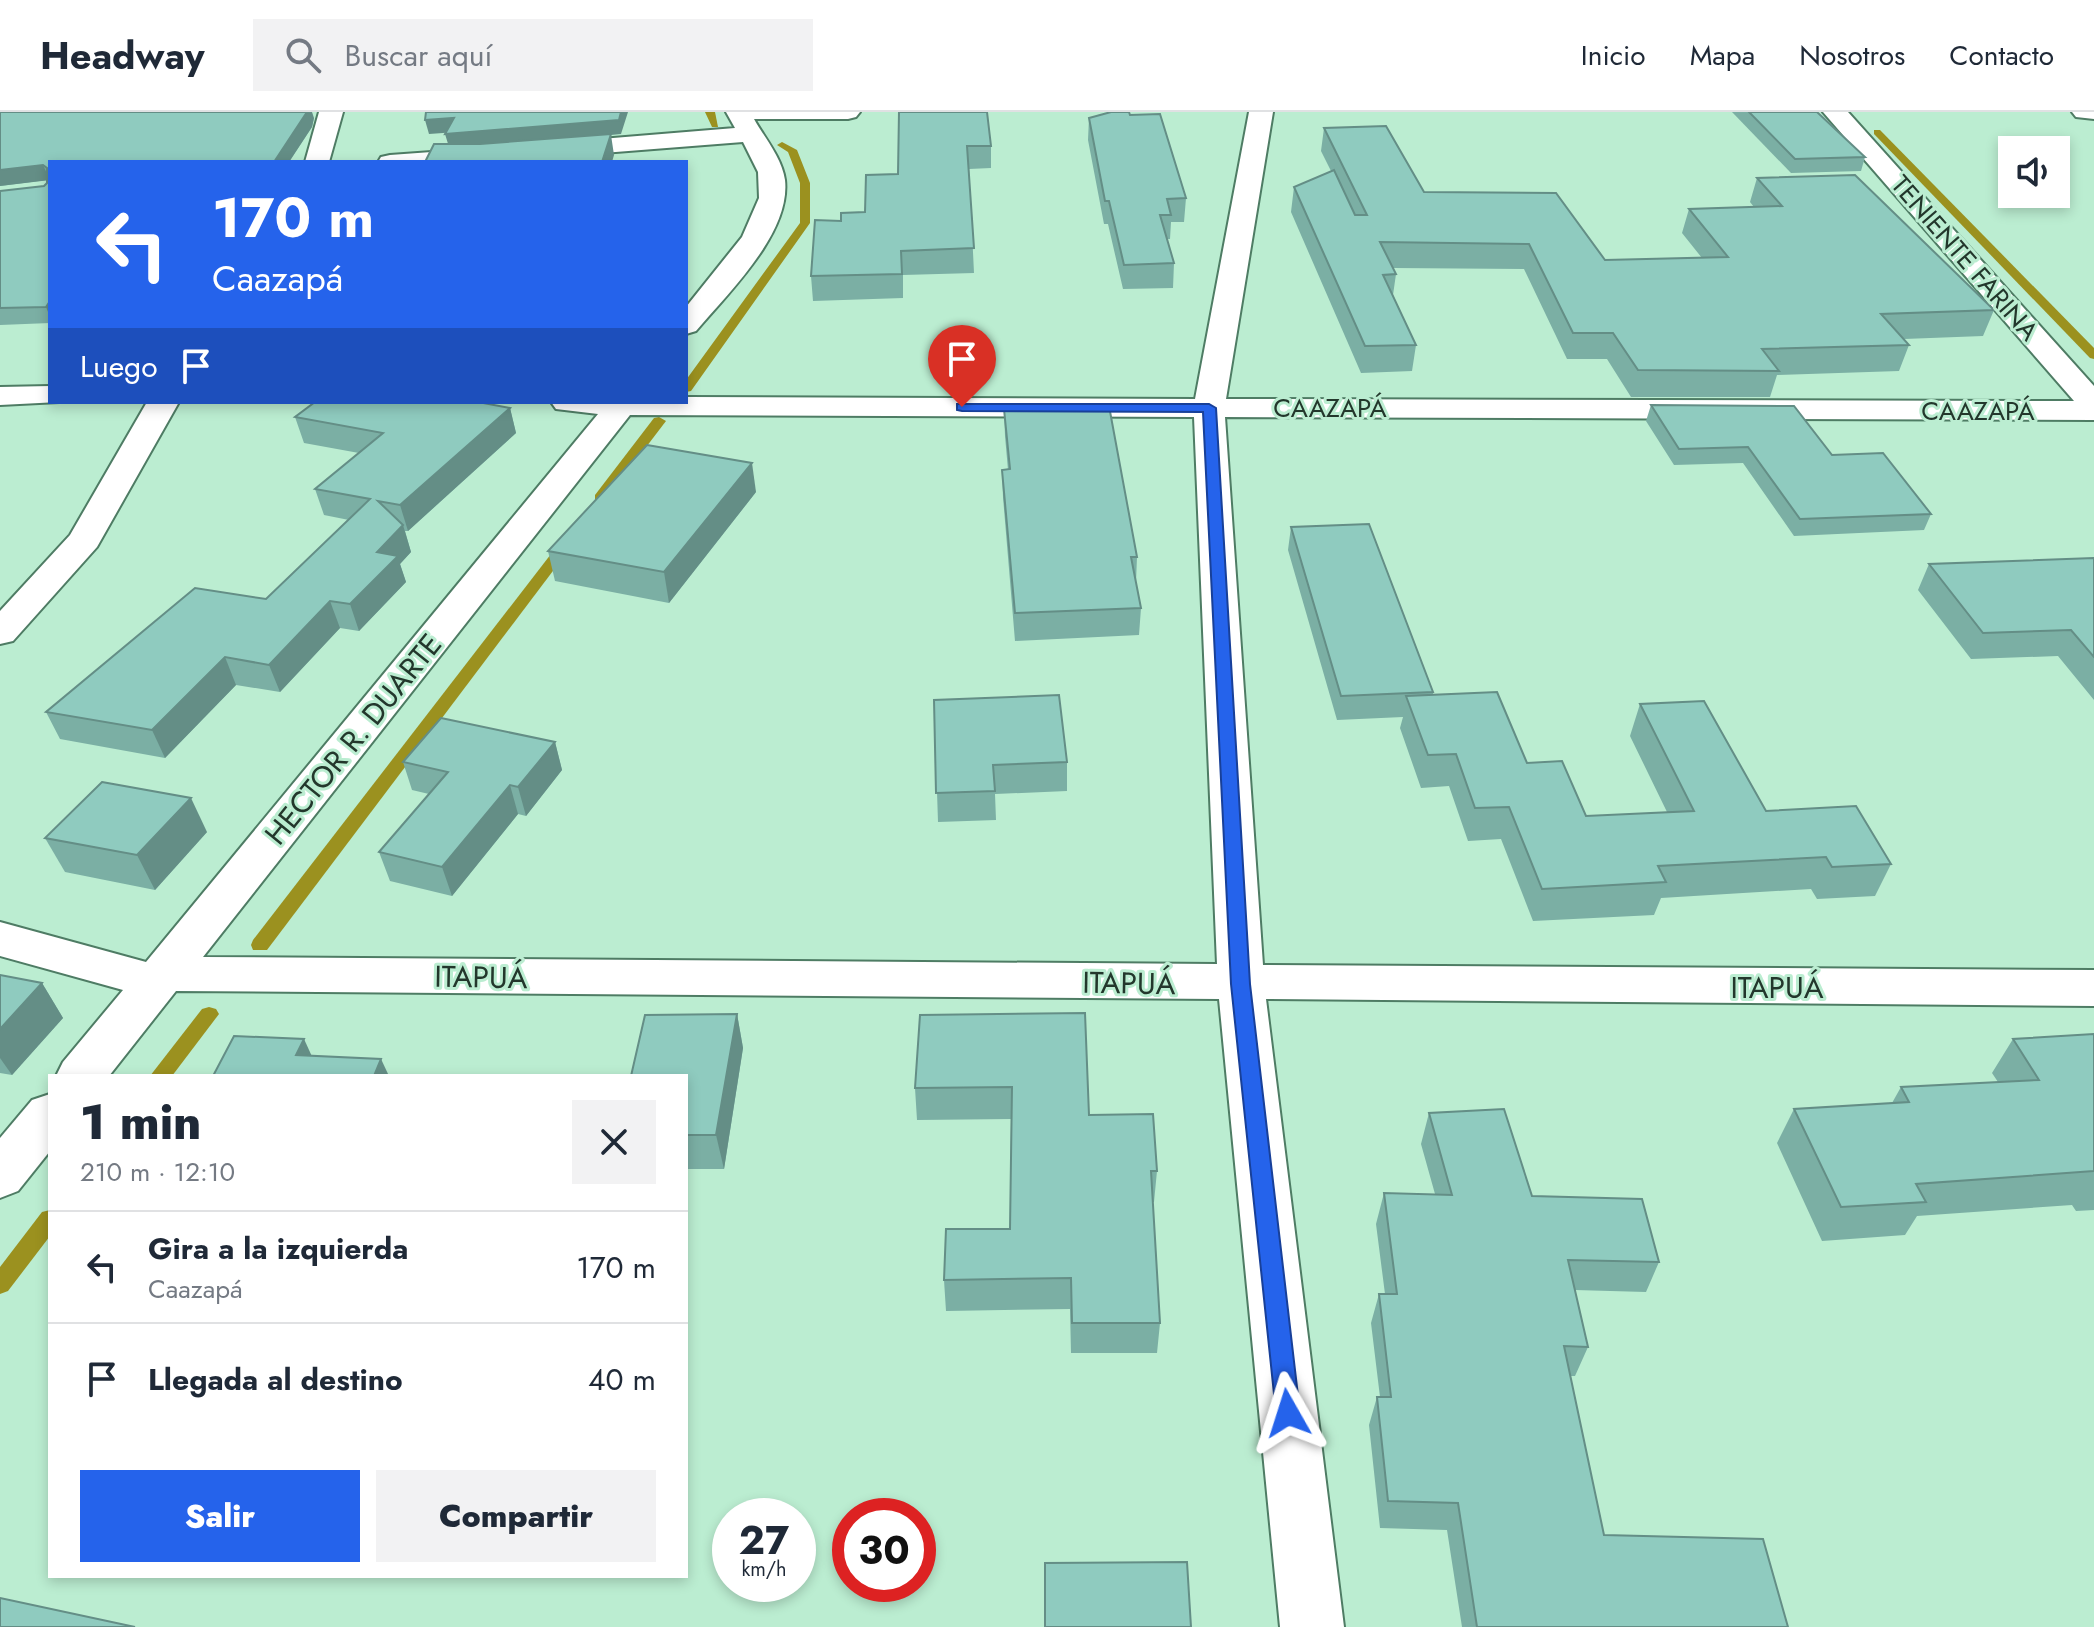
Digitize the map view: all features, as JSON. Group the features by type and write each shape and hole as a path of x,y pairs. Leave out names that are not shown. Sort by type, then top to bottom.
{"street":[{"path":"318,160 331,112"},
{"path":"417,160 523,152 742,120 848,112"},
{"path":"1261,112 1209,408 1241,984 1312,1627"},
{"name":"TENIENTE FARINA","path":"1835,112 2094,408"},
{"path":"2084,112 2094,112"},
{"path":"688,323 753,242 770,211 772,177 742,120"},
{"path":"0,396 48,395"},
{"path":"6,620 85,540 162,404"},
{"name":"CAAZAPÁ","path":"623,404 1209,408 2094,408"},
{"name":"HECTOR R. DUARTE","path":"83,1074 623,404"},
{"name":"ITAPUÁ","path":"0,939 160,978 2094,988"},
{"path":"0,1176 48,1116"}],"building":[{"path":"0,112 307,112 275,160 48,160 46,307 0,308 0,191 44,186 47,183 47,168 43,165 0,170"},
{"path":"426,112 621,112 619,120 445,134 454,118 425,120"},
{"path":"899,112 987,112 991,146 967,146 974,248 901,251 902,274 811,276 815,220 841,221 841,213 865,212 866,175 898,174"},
{"path":"1111,112 1160,114 1186,198 1167,199 1171,215 1160,215 1174,263 1124,265 1109,201 1105,201 1089,118"},
{"path":"1749,112 1817,112 1865,157 1795,159"},
{"path":"1386,126 1424,192 1556,193 1605,260 1728,257 1689,209 1782,206 1757,178 1855,175 1994,310 1881,314 1909,345 1762,349 1779,371 1638,370 1613,333 1573,333 1529,244 1380,242 1396,274 1383,275 1416,345 1365,346 1294,187 1334,170 1355,215 1367,215 1324,128"},
{"path":"611,134 603,160 426,160 434,144 480,144"},
{"path":"312,404 489,404 510,408 400,505 378,501 403,525 377,552 398,556 350,604 330,601 269,665 225,657 152,730 46,712 195,588 266,599 370,499 315,489 383,433 295,417"},
{"path":"1651,405 1794,406 1832,455 1883,453 1931,514 1800,519 1748,447 1679,449"},
{"path":"1109,406 1137,557 1131,557 1141,608 1015,613 1002,470 1010,469 1004,409"},
{"path":"647,445 752,463 664,572 548,551"},
{"path":"1369,524 1433,692 1341,696 1291,527"},
{"path":"2094,558 2094,657 2071,630 1983,633 1929,564"},
{"path":"1497,692 1527,763 1562,761 1586,816 1694,811 1640,704 1704,701 1766,811 1856,806 1891,864 1832,867 1826,857 1658,866 1666,882 1542,889 1509,807 1475,808 1456,754 1428,755 1406,696"},
{"path":"1059,695 1067,762 993,765 995,791 936,793 934,700"},
{"path":"441,718 555,742 518,787 510,785 442,867 379,852 448,772 403,762"},
{"path":"102,782 191,798 137,855 45,838"},
{"path":"0,975 42,983 0,1029"},
{"path":"1085,1013 1089,1115 1153,1114 1157,1171 1151,1171 1160,1323 1072,1323 1071,1278 944,1280 946,1229 1010,1229 1012,1087 915,1088 920,1015"},
{"path":"737,1014 716,1135 688,1135 688,1074 631,1074 645,1015"},
{"path":"2094,1034 2094,1171 1916,1184 1926,1202 1841,1207 1794,1109 1909,1102 1901,1087 2039,1080 2013,1039"},
{"path":"234,1036 304,1039 296,1055 381,1059 375,1074 214,1074"},
{"path":"1504,1109 1532,1196 1642,1199 1659,1262 1568,1260 1588,1347 1564,1346 1604,1535 1763,1539 1788,1627 1477,1627 1458,1503 1388,1501 1377,1397 1391,1397 1379,1294 1397,1294 1384,1193 1452,1195 1429,1113"},
{"path":"1187,1562 1191,1627 1045,1627 1045,1563"},
{"path":"0,1598 135,1627 0,1627"}],"waterway":[{"path":"710,112 715,125"},
{"path":"1877,132 2094,355"},
{"path":"688,387 805,223 805,183 792,150 782,145"},
{"path":"600,498 659,421"},
{"path":"260,945 566,544"},
{"path":"162,1074 209,1014"},
{"path":"0,1284 48,1222"}],"route":[{"path":"962,407 1209,408 1241,984 1288,1413"}]}
